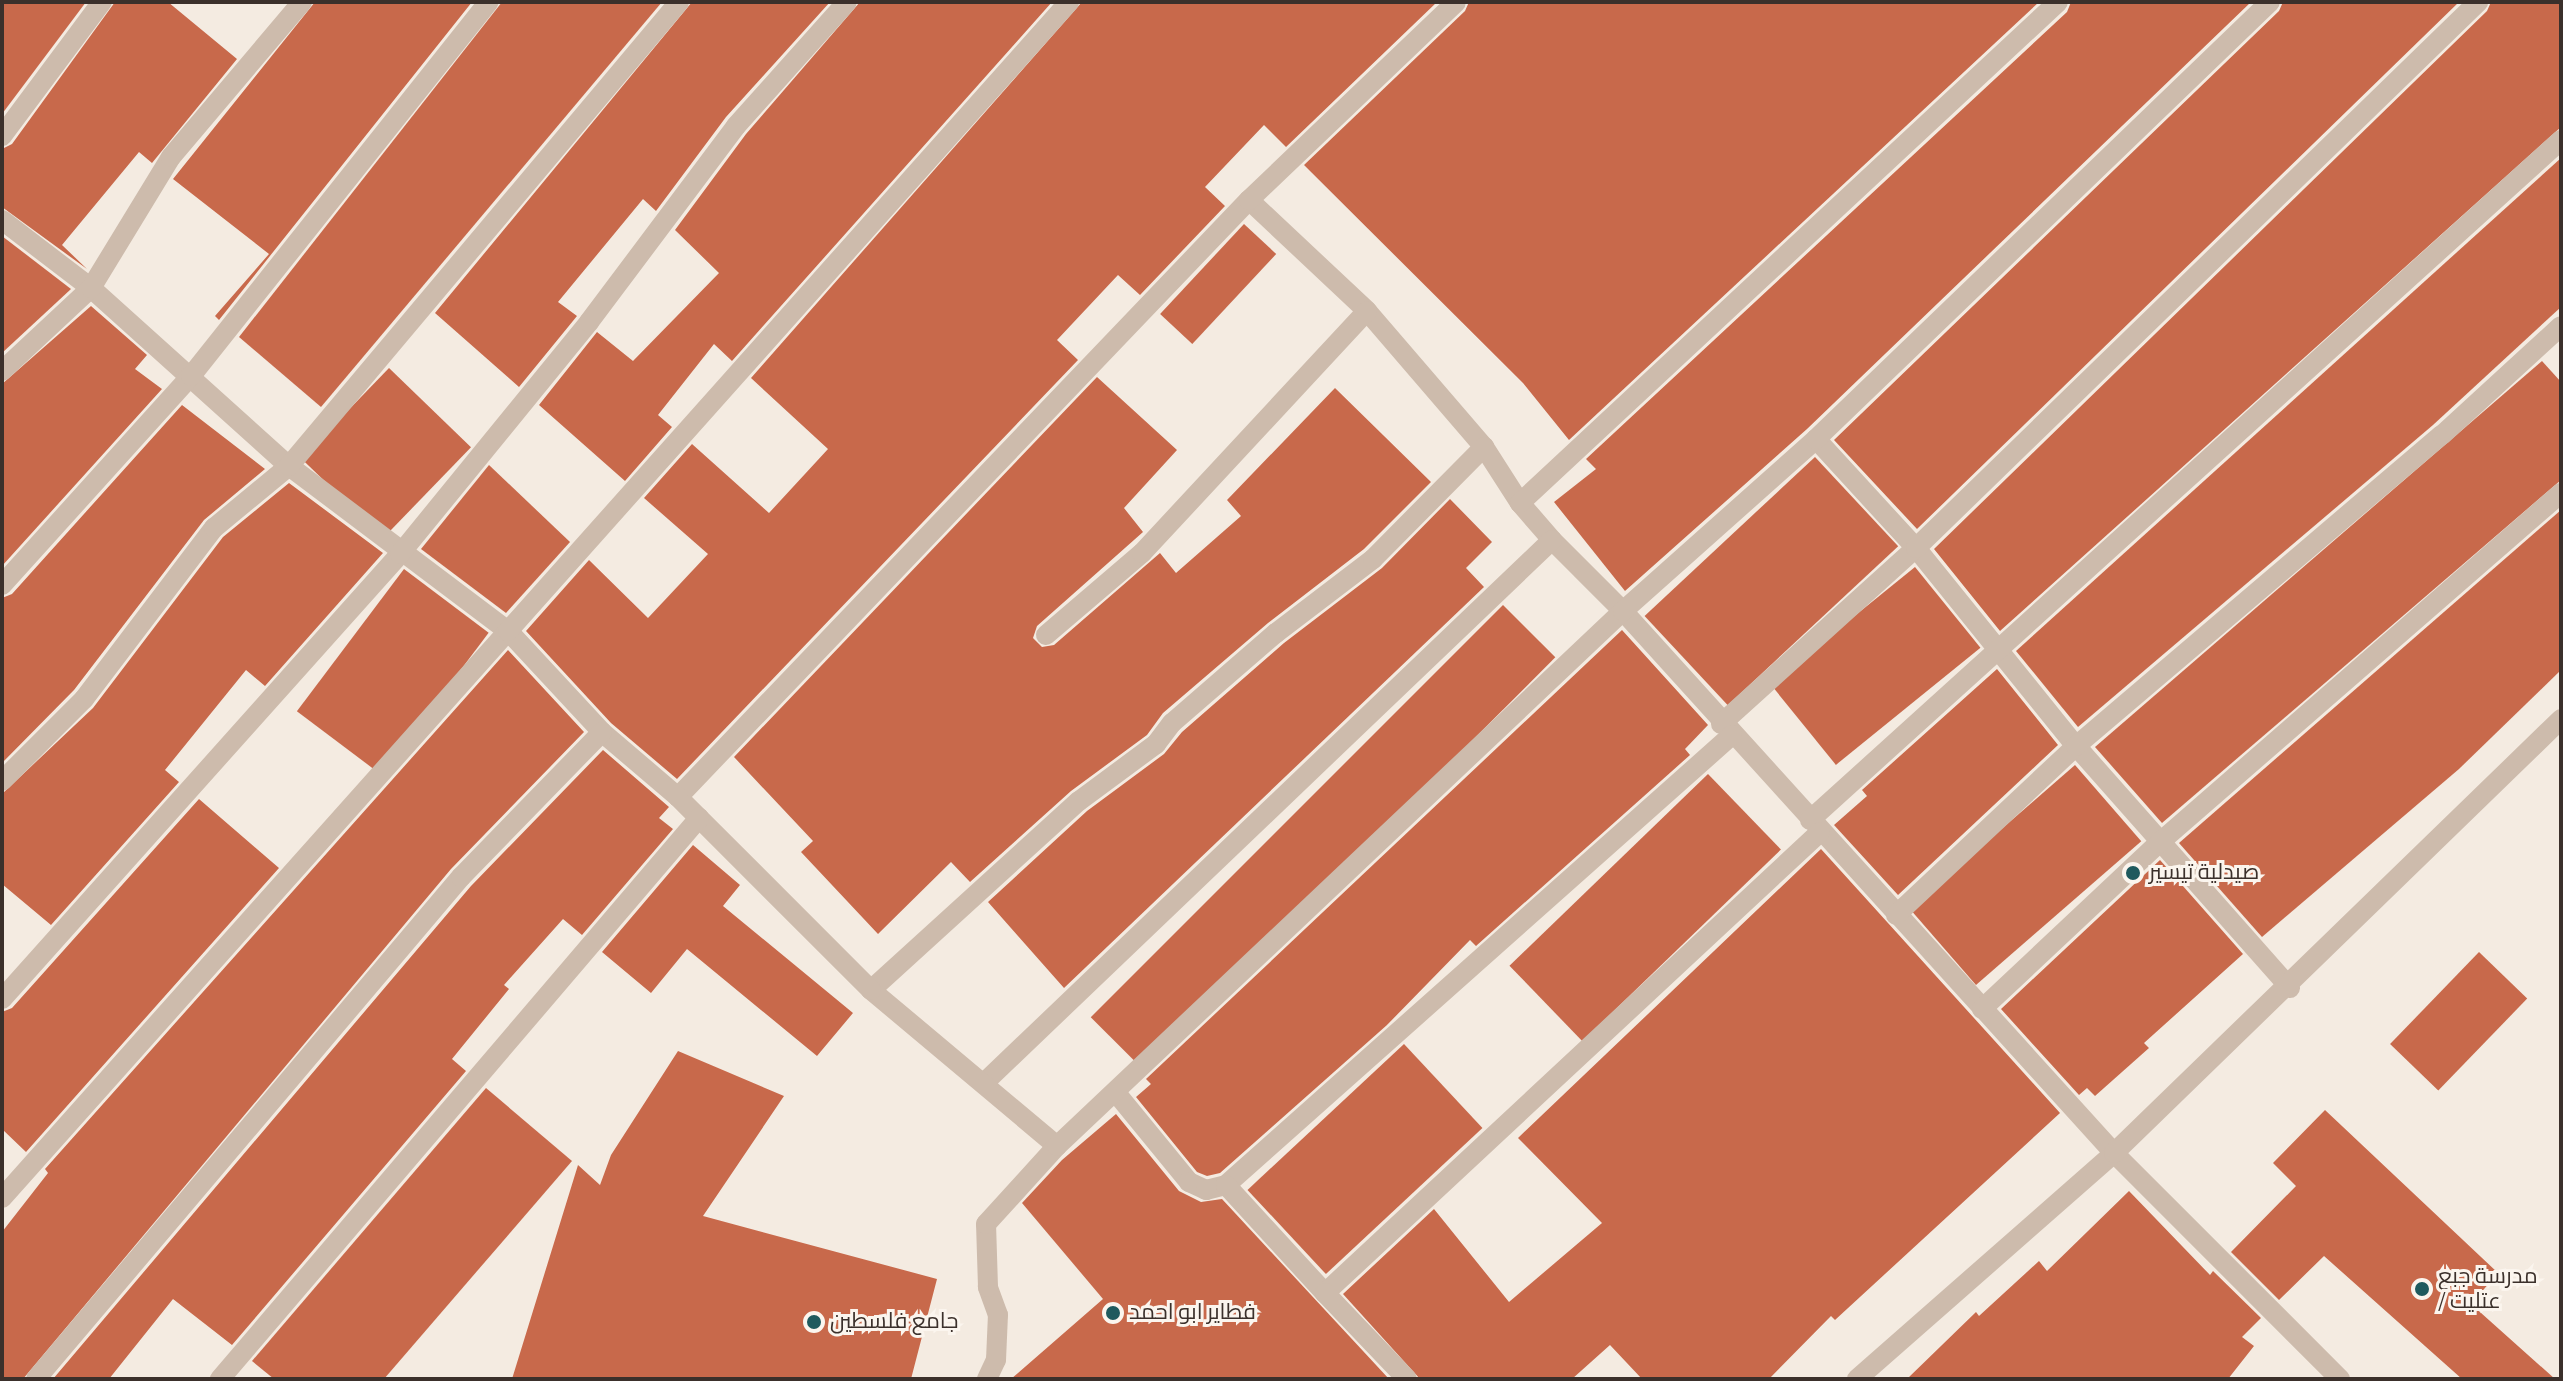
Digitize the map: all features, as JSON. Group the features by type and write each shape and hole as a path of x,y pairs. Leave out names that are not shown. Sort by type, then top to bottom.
{"street":[{"path":"2,136 102,2"},
{"path":"2,371 91,288 171,157 302,2"},
{"path":"2,585 191,376 489,2"},
{"path":"2,781 84,699 214,528 289,466 679,2"},
{"path":"2,999 400,554 589,322 736,126 847,2"},
{"path":"2,1198 1069,2"},
{"path":"678,797 1249,200 1456,2"},
{"path":"1520,503 2058,2"},
{"path":"987,1379 996,1360 998,1315 988,1287 986,1224 1057,1146 1117,1094 1623,611 1816,439 2270,2"},
{"path":"1117,1094 1189,1182 1206,1190 1226,1185 1726,729 2478,2"},
{"path":"1325,1293 1999,652 2561,140"},
{"path":"1249,200 1367,311 1484,447 1520,503 1552,540 1623,611 1726,729 2114,1153 2340,1379"},
{"path":"2,220 91,288 289,466 400,554 508,631 602,732 678,797 871,990 985,1082 1057,1146"},
{"path":"1046,635 1142,553 1367,311"},
{"path":"1896,915 2076,746 2442,435 2561,326"},
{"path":"1816,439 1916,548 2076,746 2290,988"},
{"path":"871,990 1079,801 1156,744 1172,723 1276,633 1373,559 1484,447"},
{"path":"1982,1009 2159,843 2561,493"},
{"path":"985,1082 1552,540"},
{"path":"1857,1379 2114,1153 2290,988 2561,719"},
{"path":"36,1379 461,877 602,732"},
{"path":"220,1379 699,818"},
{"path":"1226,1185 1407,1379"}],"building":[{"path":"2,2 86,2 2,114"},
{"path":"115,2 168,2 237,59 152,163 139,152 62,245 87,269 2,207 2,149 12,144"},
{"path":"315,2 472,2 219,320 215,316 269,254 173,179"},
{"path":"502,2 662,2 321,407 239,337"},
{"path":"692,2 830,2 726,117 656,211 643,199 558,302 577,316 519,387 435,313"},
{"path":"860,2 1052,2 732,361 714,344 658,415 672,427 625,481 539,405 597,332 633,361 719,273 675,230 746,134"},
{"path":"1082,2 1437,2 1286,147 1264,125 1205,187 1225,206 1140,295 1118,275 1057,340 1078,360 677,779 611,723 526,631 589,560 648,618 708,554 644,498 692,444 769,513 828,449 751,378"},
{"path":"1469,2 2039,2 1569,440 1523,383 1304,165 1465,11"},
{"path":"2071,2 2251,2 1807,429 1625,591 1554,502 1596,469 1586,459 2067,12"},
{"path":"2283,2 2459,2 1917,529 1834,440 2279,11"},
{"path":"2491,2 2561,2 2561,127 2000,631 1934,549 2487,11"},
{"path":"2561,158 2561,307 2433,425 2078,727 2016,651"},
{"path":"1244,224 1276,254 1192,344 1160,314"},
{"path":"2,236 71,289 2,353"},
{"path":"91,306 147,355 135,369 162,389 2,566 2,384"},
{"path":"2542,361 2561,382 2561,480 2162,823 2095,747"},
{"path":"389,368 471,447 383,538 301,459"},
{"path":"1097,377 1177,450 1124,508 1143,532 1037,626 1033,638 1042,647 1054,645 1160,553 1176,573 1241,516 1227,500 1335,388 1431,482 1364,549 1268,623 1163,713 1147,735 1071,791 970,882 951,862 878,934 801,852 813,841 734,757"},
{"path":"182,405 265,469 204,520 74,690 2,763 2,598 12,594"},
{"path":"1815,457 1898,546 1728,705 1645,616"},
{"path":"489,465 570,542 506,613 421,549"},
{"path":"289,483 383,553 265,686 246,670 165,770 179,782 51,925 2,884 2,794 93,708 223,537"},
{"path":"1450,499 1492,542 1466,568 1484,587 1064,988 988,902 1087,811 1164,754 1182,732 1284,643 1382,568"},
{"path":"2561,510 2561,670 2459,769 2262,937 2179,843"},
{"path":"1915,567 1980,648 1836,765 1770,684"},
{"path":"404,569 489,633 382,775 297,711"},
{"path":"1503,605 1555,657 1143,1070 1091,1017"},
{"path":"1622,630 1708,725 1685,749 1690,755 1476,946 1470,940 1387,1025 1220,1173 1207,1176 1197,1172 1136,1097 1151,1084 1146,1079"},
{"path":"508,650 584,732 451,869 23,1379 2,1379 2,1232 48,1173 45,1169"},
{"path":"1997,669 2058,745 1898,895 1834,825 1867,796 1862,790"},
{"path":"603,750 669,807 659,818 673,829 582,935 563,919 504,985 509,989 452,1059 466,1071 232,1345 173,1299 109,1379 53,1379 471,886"},
{"path":"2075,765 2141,841 1976,985 1910,909"},
{"path":"1708,774 1781,850 1582,1041 1509,966"},
{"path":"199,799 279,868 26,1152 2,1129 2,1012 12,1008"},
{"path":"693,845 740,885 723,906 853,1013 817,1056 687,949 651,993 602,952"},
{"path":"1821,849 2060,1113 1835,1320 1831,1316 1769,1379 1642,1379 1610,1345 1572,1379 1420,1379 1343,1294 1434,1209 1509,1302 1602,1223 1518,1138"},
{"path":"2160,860 2243,954 2144,1043 2149,1048 2095,1096 2087,1088 2079,1095 2001,1009"},
{"path":"2479,952 2527,999 2438,1091 2390,1044"},
{"path":"1404,1044 1482,1128 1326,1274 1247,1190"},
{"path":"678,1051 784,1096 703,1216 937,1279 911,1379 512,1379 578,1165 600,1185 611,1155"},
{"path":"486,1088 572,1161 384,1379 274,1379 252,1361"},
{"path":"2325,1110 2498,1273 2471,1304 2555,1379 2462,1379 2324,1256 2279,1300 2231,1252 2296,1186 2273,1163"},
{"path":"1116,1114 1179,1191 1201,1202 1222,1199 1389,1379 1011,1379 1103,1299 1022,1203 1062,1160"},
{"path":"2129,1191 2210,1275 2213,1271 2261,1318 2242,1337 2254,1346 2228,1379 1907,1379 1976,1312 1979,1316 2039,1261 2047,1271"}],"place":[{"name":"صيدلية تيسير","path":"2133,873"},
{"name":"مدرسة جبع / عتليت","path":"2422,1289"},
{"name":"فطاير ابو احمد","path":"1113,1313"},
{"name":"جامع فلسطين","path":"814,1322"}]}
